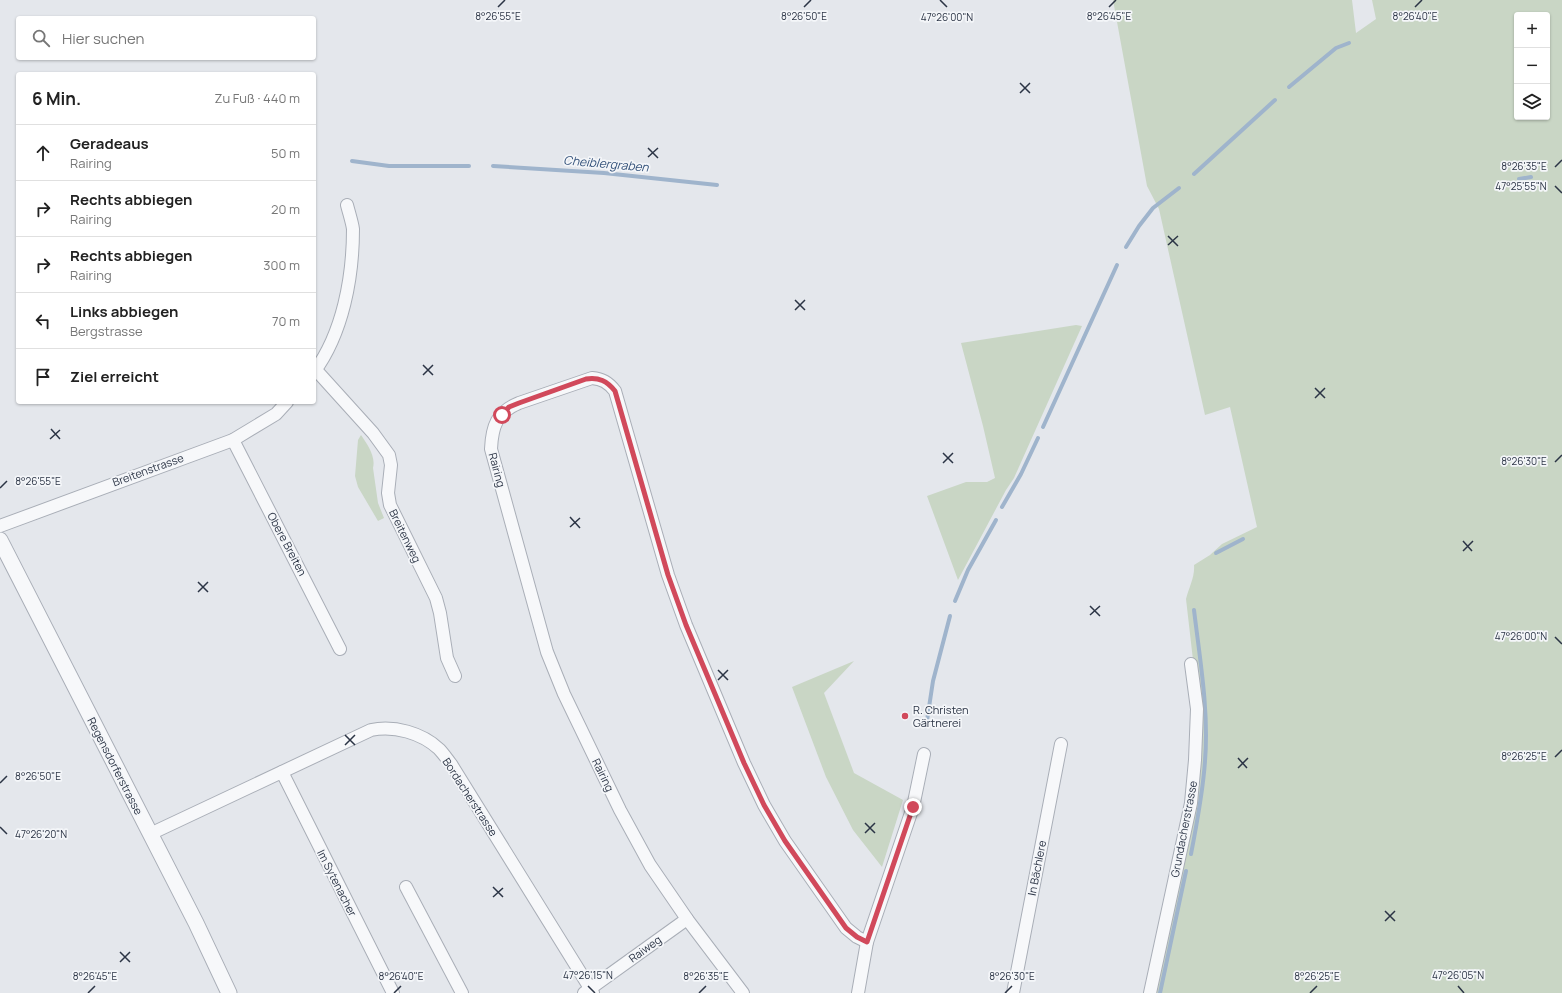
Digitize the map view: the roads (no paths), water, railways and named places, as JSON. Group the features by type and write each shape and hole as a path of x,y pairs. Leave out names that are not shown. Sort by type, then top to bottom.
{"street":[{"path":"316,369 329,345 342,314 349,284 353,228 347,205"},
{"name":"Breitenweg","path":"316,372 373,433 389,455 391,464 388,493 390,505 436,598 440,613 447,658 455,676"},
{"name":"Rairing","path":"743,993 687,919 664,886 637,842 564,694 548,652 492,449 492,433 495,423 509,407 586,379 592,378 603,380 611,386 617,396 668,575 683,618 744,763 764,805 785,841 846,928 857,937 867,942"},
{"name":"Breitenstrasse","path":"0,526 52,505 233,440 276,414 285,404"},
{"name":"Obere Breiten","path":"233,440 340,649"},
{"name":"Regensdorferstrasse","path":"0,540 196,924 228,993"},
{"name":"Grundacherstrasse","path":"1150,993 1191,803 1195,760 1197,709 1191,664"},
{"name":"Bordacherstrasse","path":"150,834 371,730 391,728 417,735 438,749 451,764 588,992"},
{"name":"In Bächlere","path":"1012,993 1062,744"},
{"path":"858,993 867,942 913,807 924,754"},
{"name":"Im Sytenacher","path":"282,772 393,993"},
{"path":"406,887 462,993"},
{"name":"Raiweg","path":"588,992 687,919"}],"waterway":[{"path":"1289,87 1336,48 1349,43"},
{"path":"1194,174 1275,100"},
{"name":"Cheiblergraben","path":"352,161 389,166 469,166"},
{"name":"Cheiblergraben","path":"493,166 604,173 717,185"},
{"path":"1519,179 1531,177"},
{"path":"1126,247 1139,226 1153,208 1179,188"},
{"path":"1043,427 1117,265"},
{"path":"1002,507 1021,474 1038,438"},
{"path":"955,601 968,570 996,520"},
{"path":"1216,553 1243,539"},
{"path":"1191,854 1198,819 1204,773 1206,742 1205,704 1194,610"},
{"path":"926,727 933,681 950,616"},
{"path":"1160,993 1186,871"}],"place":[{"name":"R. Christen Gärtnerei","path":"905,716"}]}
